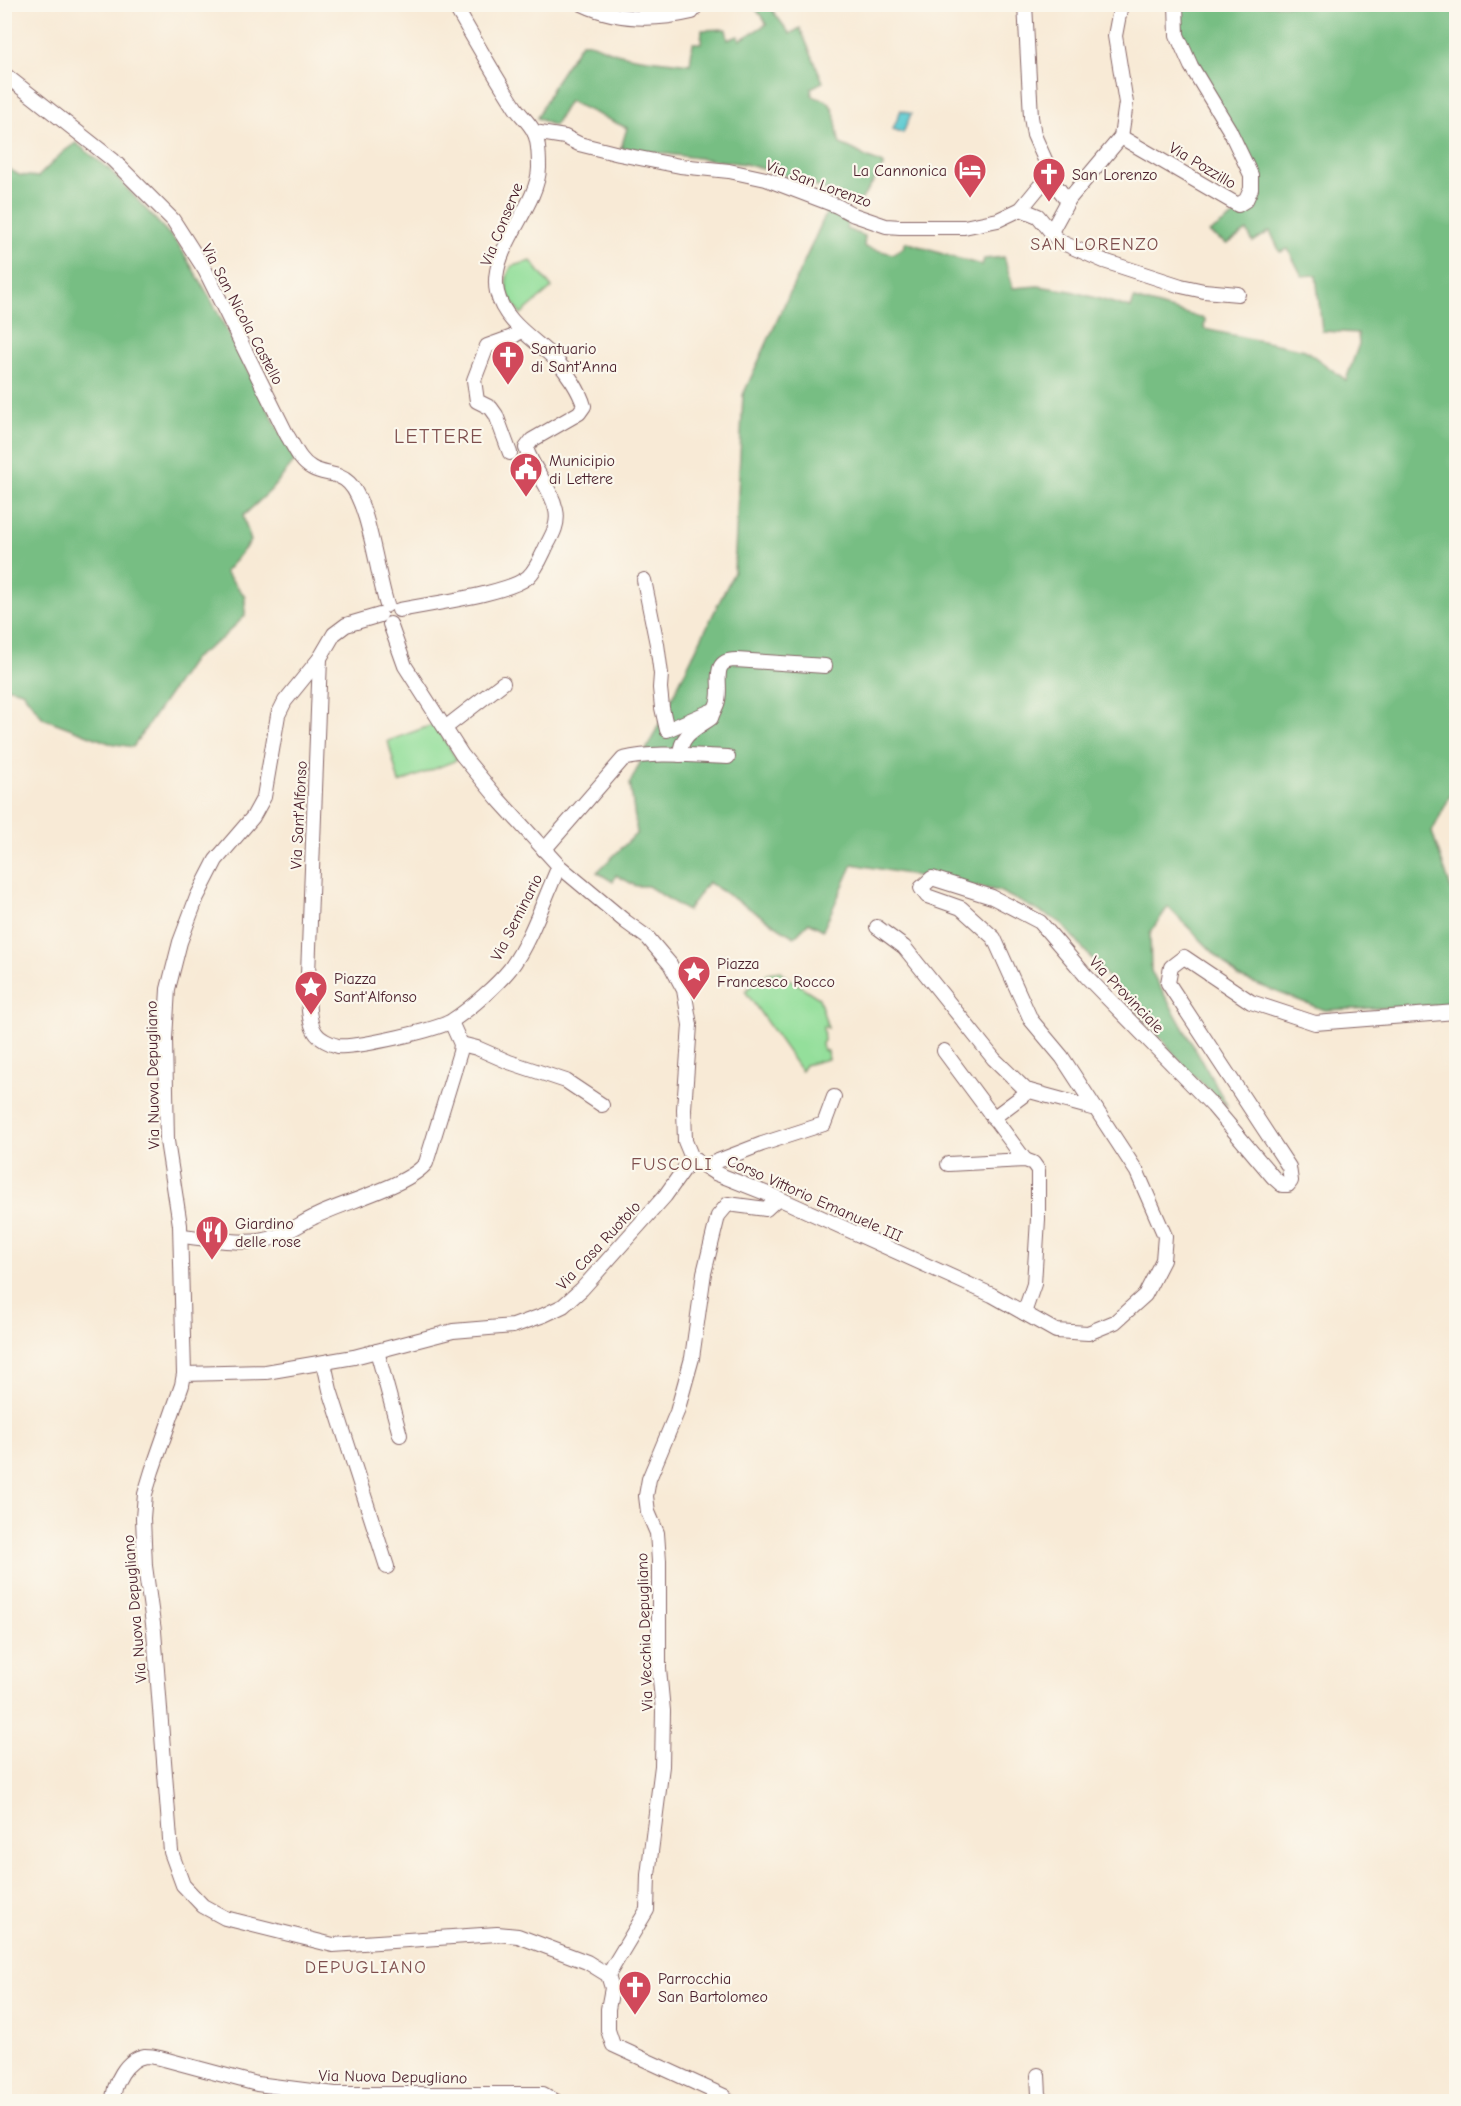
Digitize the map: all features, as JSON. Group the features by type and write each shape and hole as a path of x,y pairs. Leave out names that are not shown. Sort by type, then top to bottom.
{"street":[{"name":"Via Conserve","path":"389,614 511,587 529,576 539,562 557,523 550,492 526,448 532,440 579,412 584,406 582,397 557,361 521,330 504,307 497,292 496,276 500,260 535,186 539,171 534,132 515,106 454,4"},
{"path":"582,4 603,14 665,18 692,12 696,4"},
{"path":"1025,4 1034,135 1050,171 1050,178 1068,201"},
{"path":"1051,232 1068,201 1121,137 1126,103 1115,36 1121,4"},
{"name":"Via Pozzillo","path":"1121,137 1238,205 1246,200 1251,189 1251,175 1229,129 1191,66 1177,35 1176,4"},
{"name":"Via San Nicola Castello","path":"6,76 113,160 172,220 204,270 287,435 302,459 312,468 339,475 350,484 363,505 389,614"},
{"name":"Via San Lorenzo","path":"534,132 565,137 579,144 619,154 766,179 886,226 964,227 998,220 1021,209 1050,178"},
{"path":"1021,209 1038,216 1063,243 1104,261 1181,286 1238,294"},
{"path":"510,453 496,415 490,408 477,401 474,380 487,346 512,337 521,330"},
{"path":"644,580 657,644 662,708 667,730 713,710"},
{"path":"389,614 405,666 444,728 481,777 560,866 648,938 670,964 684,990 690,1025 684,1109 685,1141 692,1158"},
{"name":"Via Nuova Depugliano","path":"389,614 346,625 334,634 320,658 285,701 278,715 264,797 253,817 216,860 197,897 180,942 168,989 165,1039 166,1141 181,1236 184,1374 182,1386 145,1494 143,1518 145,1566 154,1631 171,1852 183,1885 203,1906 225,1918 333,1945 497,1934 518,1936 587,1962 608,1975"},
{"name":"Via Sant'Alfonso","path":"320,658 308,974 310,1012 314,1031 321,1039 336,1046"},
{"path":"680,755 681,742 690,732 711,718 718,704 719,670 722,663 728,660 825,666"},
{"path":"444,728 503,683"},
{"path":"544,850 623,759 637,756 680,755 728,758"},
{"name":"Via Seminario","path":"336,1046 351,1046 403,1036 451,1022 511,968 560,866"},
{"name":"Via Provinciale","path":"1088,1333 1115,1322 1145,1295 1163,1260 1165,1236 1137,1172 1062,1057 1031,1020 994,938 961,908 927,896 921,888 932,878 992,897 1040,922 1086,976 1213,1106 1282,1185 1288,1185 1291,1181 1289,1167 1168,983 1170,967 1184,957 1251,1002 1315,1023 1456,1012"},
{"path":"878,927 904,947 994,1059 1029,1091 1096,1109"},
{"path":"181,1236 258,1241 281,1236 314,1217 399,1182 421,1170 426,1163 457,1062 460,1044 451,1022"},
{"path":"460,1044 477,1048 509,1062 566,1081 603,1105"},
{"path":"944,1051 1025,1160"},
{"path":"993,1118 1029,1091"},
{"path":"705,1166 824,1124 834,1097"},
{"name":"Corso Vittorio Emanuele III","path":"692,1158 715,1173 778,1198 992,1295 1056,1331 1088,1333"},
{"name":"Via Casa Ruotolo","path":"184,1374 266,1372 324,1363 453,1331 513,1326 544,1315 563,1306 582,1289 665,1196 692,1158"},
{"path":"948,1164 1025,1160 1033,1163 1038,1170 1034,1284 1024,1313"},
{"name":"Via Vecchia Depugliano","path":"608,1975 647,1910 648,1875 662,1766 663,1711 659,1669 659,1561 657,1533 648,1512 645,1496 649,1479 677,1412 692,1358 704,1273 718,1216 728,1204 766,1209 778,1198"},
{"path":"377,1351 400,1435"},
{"path":"324,1363 330,1390 387,1567"},
{"path":"608,1975 612,1988 608,2030 613,2045 724,2096 730,2102"},
{"name":"Via Nuova Depugliano","path":"113,2102 113,2092 127,2066 144,2056 160,2058 257,2084 335,2094 543,2094 557,2102"},
{"path":"1037,2102 1038,2075"}],"green space":[{"path":"753,5 777,5 772,10 790,34 800,28 823,82 811,88 812,95 825,100 832,108 840,144 884,165 860,202 776,172 745,164 621,148 627,128 569,101 554,126 537,118 556,81 581,43 593,44 632,57 690,64 693,43 701,43 702,30 726,29 728,40 738,36 740,40 767,24"},
{"path":"1179,5 1456,5 1456,784 1432,832 1456,903 1456,1005 1324,1010 1238,977 1168,907 1150,933 1151,971 1228,1107 1188,1070 1060,922 999,891 853,864 823,930 809,922 794,937 708,882 687,911 648,886 636,886 616,875 613,882 597,872 637,833 630,783 734,572 743,395 829,207 848,220 846,229 865,236 864,247 893,254 903,248 906,242 982,265 984,259 1004,257 1013,288 1038,286 1071,291 1131,308 1134,299 1205,319 1204,329 1305,350 1346,380 1359,344 1358,333 1322,331 1316,275 1302,276 1288,249 1280,252 1270,231 1253,242 1247,231 1227,244 1209,233 1251,204 1256,189 1192,57 1180,28"},
{"path":"76,143 110,170 178,244 209,296 295,461 270,491 243,516 251,541 225,572 245,596 245,616 221,639 193,659 133,747 109,743 43,718 22,691 5,687 4,166 19,175 38,177 63,152"},
{"path":"531,261 552,288 521,314 513,303 506,285 508,273 512,266"},
{"path":"435,724 457,760 399,783 388,741"},
{"path":"781,971 782,974 819,998 828,1028 823,1026 824,1041 822,1043 823,1050 827,1051 828,1059 805,1065 801,1071 745,991 768,973"}],"water":[{"path":"901,110 911,114 903,133 893,129"}],"place":[{"name":"La Cannonica","path":"970,199"},
{"name":"San Lorenzo","path":"1049,203"},
{"name":"Santuario di Sant'Anna","path":"508,386"},
{"name":"Municipio di Lettere","path":"526,498"},
{"name":"Piazza Francesco Rocco","path":"694,1001"},
{"name":"Piazza Sant'Alfonso","path":"311,1016"},
{"name":"Giardino delle rose","path":"212,1261"},
{"name":"Parrocchia San Bartolomeo","path":"635,2016"}],"district":[{"name":"SAN LORENZO","path":"1095,244"},
{"name":"LETTERE","path":"439,436"},
{"name":"FUSCOLI","path":"672,1164"},
{"name":"DEPUGLIANO","path":"366,1967"}]}
